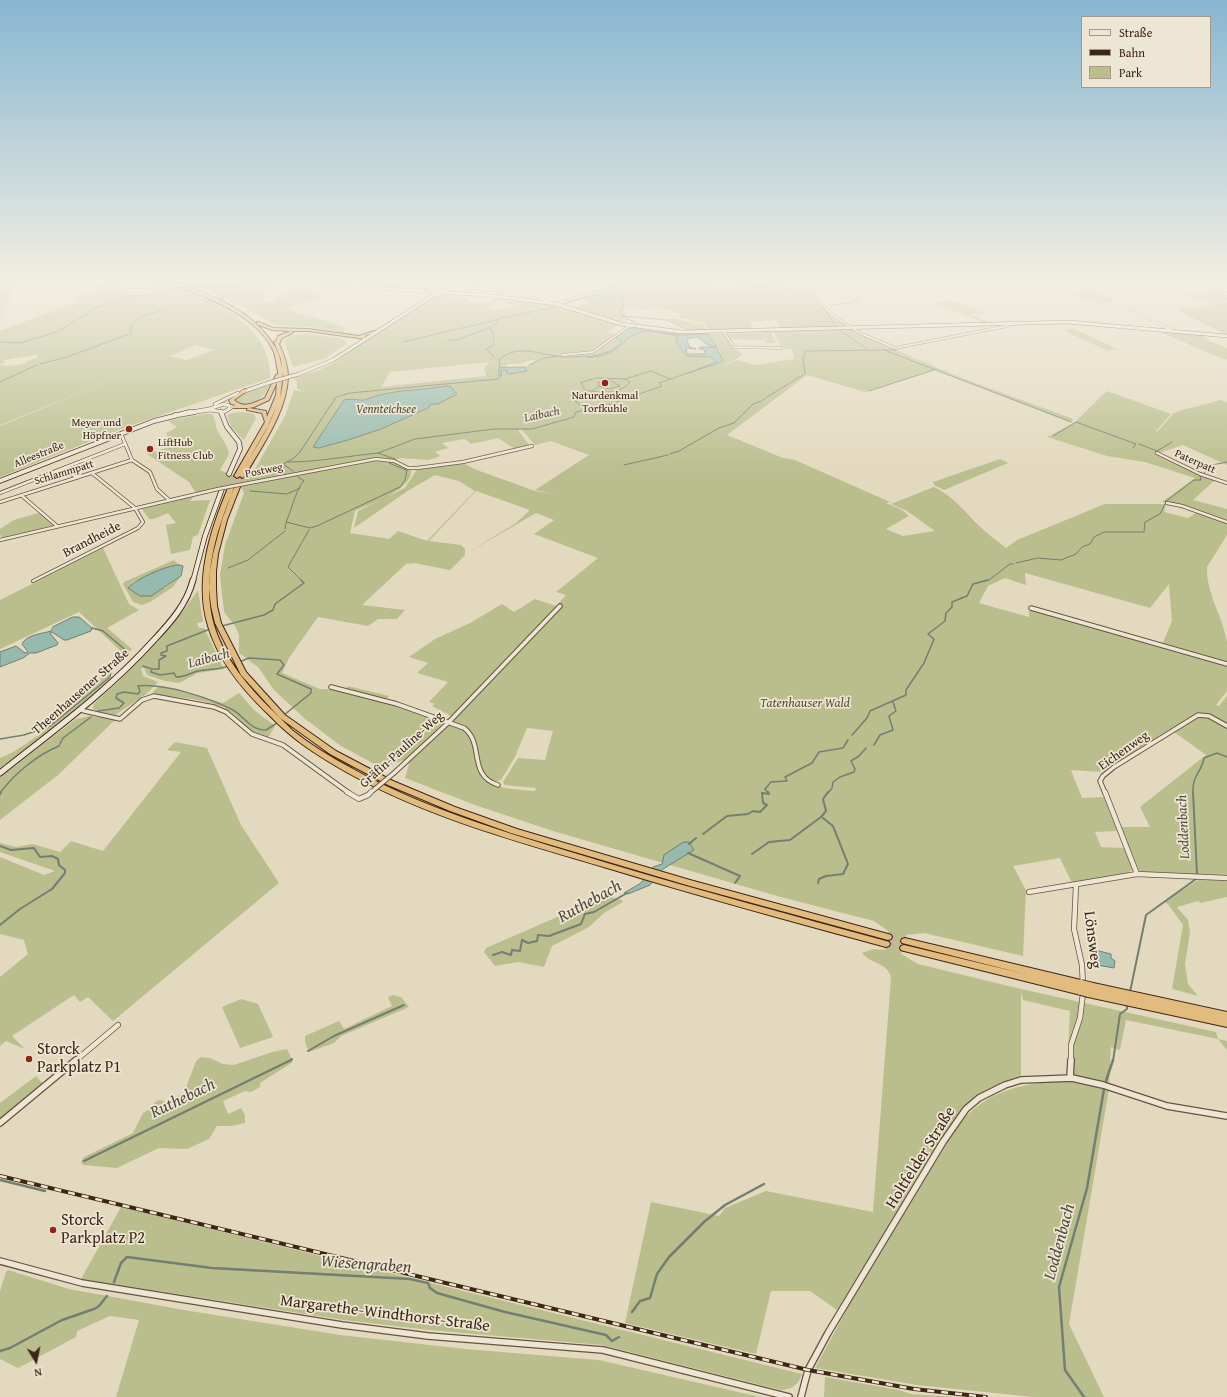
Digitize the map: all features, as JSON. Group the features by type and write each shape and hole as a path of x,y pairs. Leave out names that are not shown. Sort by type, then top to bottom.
{"highway":[{"path":"271,344 274,348 280,369 278,395 239,476 274,418 284,392 286,370 284,360 277,344"},
{"path":"231,407 252,406 264,401 270,396 280,369"},
{"path":"245,390 231,400 233,403 245,405 264,401"},
{"path":"231,407 259,410 266,414 266,421"},
{"path":"234,487 217,523 206,566 206,593 217,631 244,685 309,745 339,765 401,796 480,825 658,878 887,940"},
{"path":"904,945 1121,997 1227,1016"},
{"path":"1138,1000 1227,1023"}],"main road":[{"path":"187,412 208,408 245,390 299,374 333,360 356,344"},
{"path":"214,409 238,393"},
{"path":"230,398 231,407"},
{"path":"223,404 231,407"},
{"path":"214,409 224,411 231,407"},
{"name":"Alleestraße","path":"0,481 118,434 175,415 214,409"},
{"name":"Alleestraße","path":"175,415 214,409"},
{"path":"224,411 224,420 227,427 239,442 240,449 239,457 229,474"},
{"name":"Theenhausener Straße","path":"0,773 80,710 136,660 177,614 192,585 204,536 220,489"}],"street":[{"path":"562,355 593,352 605,344"},
{"path":"732,344 734,347 780,348"},
{"path":"887,344 895,348 913,344"},
{"path":"118,434 122,436 132,460 150,472 157,490 169,500"},
{"path":"0,493 58,469 65,469 125,444"},
{"name":"Postweg","path":"0,540 220,489 376,459 394,461 410,468 424,467 463,462 532,446"},
{"name":"Paterpatt","path":"1157,454 1200,474 1227,483"},
{"name":"Schlammpatt","path":"0,502 132,460"},
{"path":"65,469 77,478"},
{"path":"92,473 135,508"},
{"path":"21,495 57,526"},
{"path":"1167,503 1178,504 1227,522"},
{"name":"Brandheide","path":"33,581 138,528 143,522 135,508"},
{"name":"Gräfin-Pauline-Weg","path":"80,710 120,719 142,700 158,696 214,707 226,712 252,734 283,745 338,783 345,791 359,798 368,795 449,722 560,606"},
{"path":"1030,608 1227,664"},
{"path":"331,687 364,694 449,722 467,730 473,740 480,772 493,784 498,785"},
{"name":"Eichenweg","path":"1138,874 1100,781 1103,776 1198,715 1209,716 1227,726"},
{"path":"1029,892 1138,874 1227,878"},
{"name":"Lönsweg","path":"1070,1078 1071,1044 1080,1018 1084,969 1075,937 1074,922 1076,885"},
{"path":"0,1123 118,1025"},
{"name":"Holtfelder Straße","path":"801,1397 808,1370 828,1333 943,1142 966,1109 979,1098 1005,1085 1020,1080 1070,1078 1103,1085 1167,1106 1201,1113 1227,1116"},
{"name":"Margarethe-Windthorst-Straße","path":"0,1261 82,1283 342,1325 428,1336 603,1350 789,1397"}],"green space":[{"path":"0,344 261,344 268,360 270,378 126,427 0,477 0,426 118,377 0,425","holes":["196,345 213,350 187,360 170,356","37,355 38,357 17,365 0,365 4,363 4,360"]},
{"path":"285,344 345,344 326,358 293,367"},
{"name":"Tatenhauser Wald","path":"361,344 619,344 606,352 588,357 609,353 623,344 679,344 684,353 713,358 717,362 704,367 721,363 719,349 715,344 731,344 743,355 721,367 737,360 755,365 794,359 792,349 782,349 780,344 882,344 959,377 1073,419 1072,422 935,370 865,392 807,375 727,435 783,458 795,460 890,502 886,503 902,510 909,516 886,529 903,536 935,531 907,511 891,504 934,487 951,498 1006,548 1017,540 1105,504 1166,504 1164,512 1188,518 1197,512 1227,523 1227,535 1207,567 1207,577 1225,632 1227,642 1227,663 1162,645 1172,621 1169,584 1150,608 1025,573 1026,585 1005,578 988,586 979,603 1029,617 1029,609 1227,666 1227,691 1216,705 1219,706 1227,696 1227,875 1145,873 1139,870 1121,827 1150,827 1140,807 1206,755 1170,729 1103,772 1071,770 1082,798 1104,797 1117,831 1095,832 1101,847 1124,848 1133,869 1128,873 1072,883 1060,858 1013,866 1026,890 1023,956 924,933 906,935 901,954 918,964 1021,989 1216,1032 1218,1039 1126,1020 1120,1050 1111,1047 1109,1084 1074,1076 1074,1051 1068,1051 1070,1011 1023,1000 1021,992 1021,1076 999,1084 981,1094 965,1107 950,1125 837,1310 810,1291 771,1291 756,1354 625,1323 651,1202 719,1216 725,1208 766,1191 873,1212 891,978 883,966 865,957 862,953 873,949 885,950 888,931 874,921 777,896 553,831 475,805 405,778 409,764 403,760 388,766 380,767 341,746 304,718 274,690 258,667 239,653 239,635 235,626 224,612 220,575 225,545 244,493 242,488 218,488 196,493 189,482 147,454 172,446 166,433 177,427 168,421 203,414 212,414 217,430 225,443 229,454 220,470 238,476 246,475 254,471 285,416 294,390 305,392 297,389 297,381 294,378 317,371 337,361","holes":["532,360 537,361 525,367 527,370 507,373 507,370 501,370 500,368 506,367 507,364 518,364","490,362 484,368 486,376 381,387 390,372","446,386 457,394 436,404 431,404 428,408 381,429 319,448 313,447 344,400 364,400 374,396 405,390","521,429 535,445 551,441 589,455 535,490 555,494 535,491 477,470 463,463 417,469 405,488 358,511 354,528 409,490 435,475 459,481 475,491 427,541 398,531 389,539 350,533 355,511 398,490 410,477 411,470 393,462 376,460 395,461 400,458 429,460 440,456 435,452 448,448 442,443 465,439 471,444 498,438 515,449 530,446 518,430","476,491 530,510 516,523 467,553 536,513 554,520 534,534 598,558 556,592 566,595 556,606 535,599 514,612 502,604 470,623 435,639 409,657 428,663 417,673 448,682 429,702 435,704 432,706 451,716 448,720 387,699 389,696 348,686 344,690 320,689 282,673 289,658 318,617 368,626 378,619 397,619 405,610 362,605 406,564 414,563 450,570 465,555 465,549 461,545 429,541","527,728 553,731 545,760 518,758 503,782 505,785 536,788 535,791 497,786 486,778 483,772 495,782 501,780 515,757"]},
{"path":"1093,344 1107,344 1117,349 1108,351"},
{"path":"1188,344 1218,344 1227,348 1227,359 1225,360"},
{"path":"270,385 264,395 253,403 242,404 236,402 235,400 246,393"},
{"path":"1107,391 1171,414 1156,431 1157,432 1173,414 1179,411 1221,400 1227,402 1227,465 1183,445 1159,453 1215,480 1193,500 1227,509 1227,521 1185,505 1162,502 1195,478 1145,462 1107,456 1047,437 1074,423"},
{"path":"244,412 254,414 256,418 244,440 231,427 227,415"},
{"path":"1000,459 1008,463 944,490 934,485 933,482"},
{"path":"194,496 190,501 210,500 198,535 193,537 190,550 171,554 166,525 176,523 168,513 154,519 149,519 142,509"},
{"path":"41,513 54,525 3,539 0,535 0,529 14,520"},
{"path":"103,548 129,604 139,610 107,628 132,649 125,655 79,612 0,649 0,600"},
{"path":"174,560 179,565 175,565 133,582 128,588 165,588 181,576 173,587 150,602 142,605 133,602 123,584 124,582"},
{"path":"198,590 203,622 197,623 199,628 204,628 224,669 198,673 179,683 165,681 147,675 144,668 141,668 143,676 158,682 145,695 115,715 94,710 94,704 136,664 162,636"},
{"path":"106,673 112,678 66,718 0,768 0,758 13,752 41,732"},
{"path":"159,686 223,703 239,693 254,710 275,726 268,738 260,736 248,728 228,710 222,707 196,700 151,694"},
{"path":"90,716 115,720 58,775 0,820 0,777 76,719"},
{"path":"175,742 207,748 241,825 279,883 113,1021 88,997 80,1002 74,995 12,1036 25,1049 6,1041 0,1046 0,977 28,954 24,940 0,934 0,857 44,875 55,871 0,852 0,843 16,847 33,844 60,852 71,841 103,851 181,752 167,750"},
{"path":"1198,880 1227,880 1227,897 1200,903 1198,901 1177,907 1188,920 1190,932 1185,964 1188,984 1198,996 1172,989 1183,925 1168,904 1164,902"},
{"path":"603,897 622,900 623,902 604,913 589,927 552,946 544,967 518,962 495,966 484,952 486,948"},
{"path":"393,995 401,997 409,1007 341,1036 334,1043 309,1052 305,1042 305,1036 339,1021 344,1029 392,1006 388,997"},
{"path":"241,999 258,1004 273,1037 240,1048 222,1007"},
{"path":"1218,1039 1227,1041 1227,1050"},
{"path":"287,1049 293,1062 260,1083 260,1087 251,1092 245,1091 223,1101 228,1114 241,1108 245,1115 245,1123 231,1126 217,1126 209,1139 187,1149 159,1148 117,1168 83,1165 81,1162 84,1157 133,1133 143,1113 150,1109 155,1102 160,1100 169,1103 184,1093 196,1061 201,1057 210,1058 223,1064 234,1065 272,1052"},
{"path":"36,1076 43,1084 0,1119 0,1103"},
{"path":"1046,1082 1072,1082 1109,1089 1069,1324 1104,1397 1033,1397 917,1385 815,1368 851,1302 958,1125 977,1107 997,1094 1032,1084"},
{"path":"121,1207 802,1374 799,1381 794,1386 789,1389 781,1390 602,1345 429,1330 344,1320 81,1279"},
{"path":"8,1270 69,1289 184,1310 340,1335 465,1349 599,1360 760,1397 116,1397 139,1320 110,1316 77,1331 76,1337 18,1368 0,1359 0,1291"},
{"path":"825,1377 899,1390 911,1394 957,1397 824,1397"}],"water":[{"path":"622,344 608,354 596,357 587,357 610,351 618,345"},
{"path":"677,344 688,344 689,347 696,349 686,348 687,354 705,354 704,349 699,349 701,347 717,348 723,361 698,369 717,362 711,357 687,356"},
{"path":"707,344 715,344 717,347"},
{"path":"525,367 527,371 509,374 507,373 507,370 502,370 501,376 499,376 499,368"},
{"name":"Vennteichsee","path":"450,386 457,394 438,404 431,404 428,408 381,429 319,448 313,447 344,400 364,400 374,396 394,392"},
{"path":"179,565 183,566 181,576 151,596 140,596 128,588 132,584 152,573 167,567"},
{"path":"73,617 79,617 92,628 91,631 67,640 64,640 52,632 50,633 58,643 57,645 36,653 30,653 23,658 0,667 0,652 16,646 25,653 28,652 22,644 27,638 51,631 53,627"},
{"path":"684,842 689,842 694,850 663,869 650,885 628,894 624,893 641,883 653,867 662,864 664,855"},
{"path":"1095,950 1111,954 1111,958 1115,961 1114,968 1097,965 1091,953"}],"waterway":[{"path":"40,364 67,357 102,344"},
{"path":"860,344 866,348"},
{"path":"494,345 486,349 495,358"},
{"path":"805,374 803,359 806,351 884,350"},
{"path":"884,350 1071,422"},
{"path":"884,350 889,350"},
{"path":"890,350 896,350"},
{"name":"Laibach","path":"500,368 499,360 513,352 530,351 557,356"},
{"path":"529,365 544,358 557,356"},
{"name":"Laibach","path":"557,356 588,356"},
{"path":"0,382 37,365"},
{"name":"Laibach","path":"688,373 706,367"},
{"name":"Laibach","path":"378,453 415,439 494,429 532,429 574,417 576,412 602,407 662,386 659,383 699,369"},
{"path":"869,391 934,370"},
{"path":"625,379 651,371 670,379"},
{"path":"767,397 803,375"},
{"name":"Laibach","path":"293,471 283,464 294,458 300,452 336,397 350,393 498,379 500,376"},
{"path":"593,391 585,390 581,383 596,378 625,379"},
{"path":"593,391 609,392 621,389 630,382 625,379"},
{"path":"610,380 620,386 609,389 599,386 598,383 610,380"},
{"path":"593,391 599,386"},
{"path":"586,410 575,401 587,396 593,391"},
{"path":"670,454 679,451 719,428 734,423 753,404 761,401"},
{"path":"1053,436 1076,422 1136,444 1133,448"},
{"path":"1139,444 1157,451 1172,442"},
{"path":"288,462 322,460 378,453"},
{"name":"Laibach","path":"378,453 395,459 394,460"},
{"path":"624,465 668,455"},
{"name":"Laibach","path":"390,462 389,463 406,470"},
{"name":"Ruthebach","path":"1165,502 1194,480 1201,480 1200,477 1212,465 1227,462"},
{"name":"Laibach","path":"299,488 286,522 310,528 400,487 405,480 407,470"},
{"name":"Laibach","path":"298,477 304,481 299,488"},
{"path":"250,491 287,494 299,488"},
{"name":"Ruthebach","path":"1016,563 1038,558 1061,560 1076,554 1082,547 1090,544 1094,537 1104,532 1144,532 1145,522 1160,514 1165,504"},
{"path":"285,529 286,523"},
{"name":"Laibach","path":"222,626 264,615 273,610 275,604 304,583 288,567 309,530"},
{"path":"228,568 248,560 285,531"},
{"name":"Ruthebach","path":"985,581 989,580 1010,564 1013,564"},
{"name":"Ruthebach","path":"852,735 867,718 870,711 906,695 906,690 924,663 934,639 928,634 945,621 946,613 952,607 952,602 967,596 973,584 985,581"},
{"path":"0,739 24,735 50,726 110,677 111,670 129,653 103,631 92,628"},
{"name":"Laibach","path":"152,669 159,669 159,660 166,656 161,655 161,653 167,651 167,646 210,629"},
{"name":"Laibach","path":"239,662 249,658 280,660 284,665 277,674 311,689 311,693 284,715"},
{"path":"143,666 152,669"},
{"name":"Laibach","path":"152,669 151,672 160,675 174,673 176,677 179,677 198,671 228,666"},
{"name":"Laibach","path":"98,711 119,708 124,703 116,698 117,694 124,692 138,694 140,691 138,686 149,686 187,692 223,705 233,710 256,728 266,730 277,723"},
{"path":"874,745 880,735 893,730 889,716 896,711 893,702"},
{"name":"Laibach","path":"0,793 26,766 42,754 59,746 63,738 91,717"},
{"name":"Ruthebach","path":"768,793 765,789 771,782 787,781 785,777 812,763 819,752 843,748 848,740"},
{"path":"828,793 832,788 833,782 840,777 854,772 855,769 851,761 859,756 866,748"},
{"name":"Loddenbach","path":"1193,792 1195,778 1201,768 1204,758 1217,753 1227,757"},
{"name":"Ruthebach","path":"762,793 769,794 768,792"},
{"path":"752,854 769,842 790,840 821,817 826,811 823,799 828,792"},
{"name":"Loddenbach","path":"1193,792 1197,874"},
{"name":"Ruthebach","path":"703,834 727,816 748,814 753,811 760,812 767,805 763,803 762,793"},
{"path":"818,883 819,879 826,876 843,874 848,864 833,826 823,818"},
{"name":"Ruthebach","path":"689,844 696,838"},
{"name":"Laibach","path":"0,846 11,850 34,848 40,857 52,856 58,859 59,865 65,870 65,873 52,889 20,909 0,925"},
{"name":"Wiesengraben","path":"688,853 740,876 735,883"},
{"name":"Loddenbach","path":"1130,992 1146,915 1196,879"},
{"name":"Ruthebach","path":"493,955 502,952 511,955 512,950 520,951 522,940 528,943 537,941 538,935 549,936 581,924 585,914 594,912 627,893"},
{"name":"Ruthebach","path":"308,1051 334,1036 404,1005"},
{"name":"Loddenbach","path":"1113,1061 1120,1014 1127,1009 1127,1005"},
{"name":"Loddenbach","path":"1106,1081 1113,1060"},
{"name":"Ruthebach","path":"84,1161 289,1061"},
{"name":"Loddenbach","path":"1084,1397 1065,1370 1059,1287 1087,1188 1104,1089"},
{"name":"Ruthebach","path":"0,1180 45,1191"},
{"name":"Wiesengraben","path":"632,1312 640,1301 650,1298 657,1274 669,1257 704,1222 725,1205 764,1184"},
{"name":"Wiesengraben","path":"114,1282 121,1263 127,1257 212,1268 410,1279 428,1283 430,1288 437,1293 505,1312 606,1335 612,1341 619,1337"},
{"name":"Wiesengraben","path":"0,1351 10,1348 62,1320 94,1309 99,1306 107,1296"}],"tunnel":[{"path":"222,489 229,474"},
{"path":"231,488 237,476"},
{"path":"237,487 242,476"},
{"path":"888,937 905,941"},
{"path":"886,944 904,948"}],"railway":[{"path":"0,1176 808,1370 914,1389 986,1397"}],"place":[{"name":"Naturdenkmal Torfkuhle","path":"605,383"},
{"name":"Meyer und Höpfner","path":"129,429"},
{"name":"LiftHub Fitness Club","path":"150,449"},
{"name":"Storck Parkplatz P1","path":"29,1059"},
{"name":"Storck Parkplatz P2","path":"53,1230"}]}
